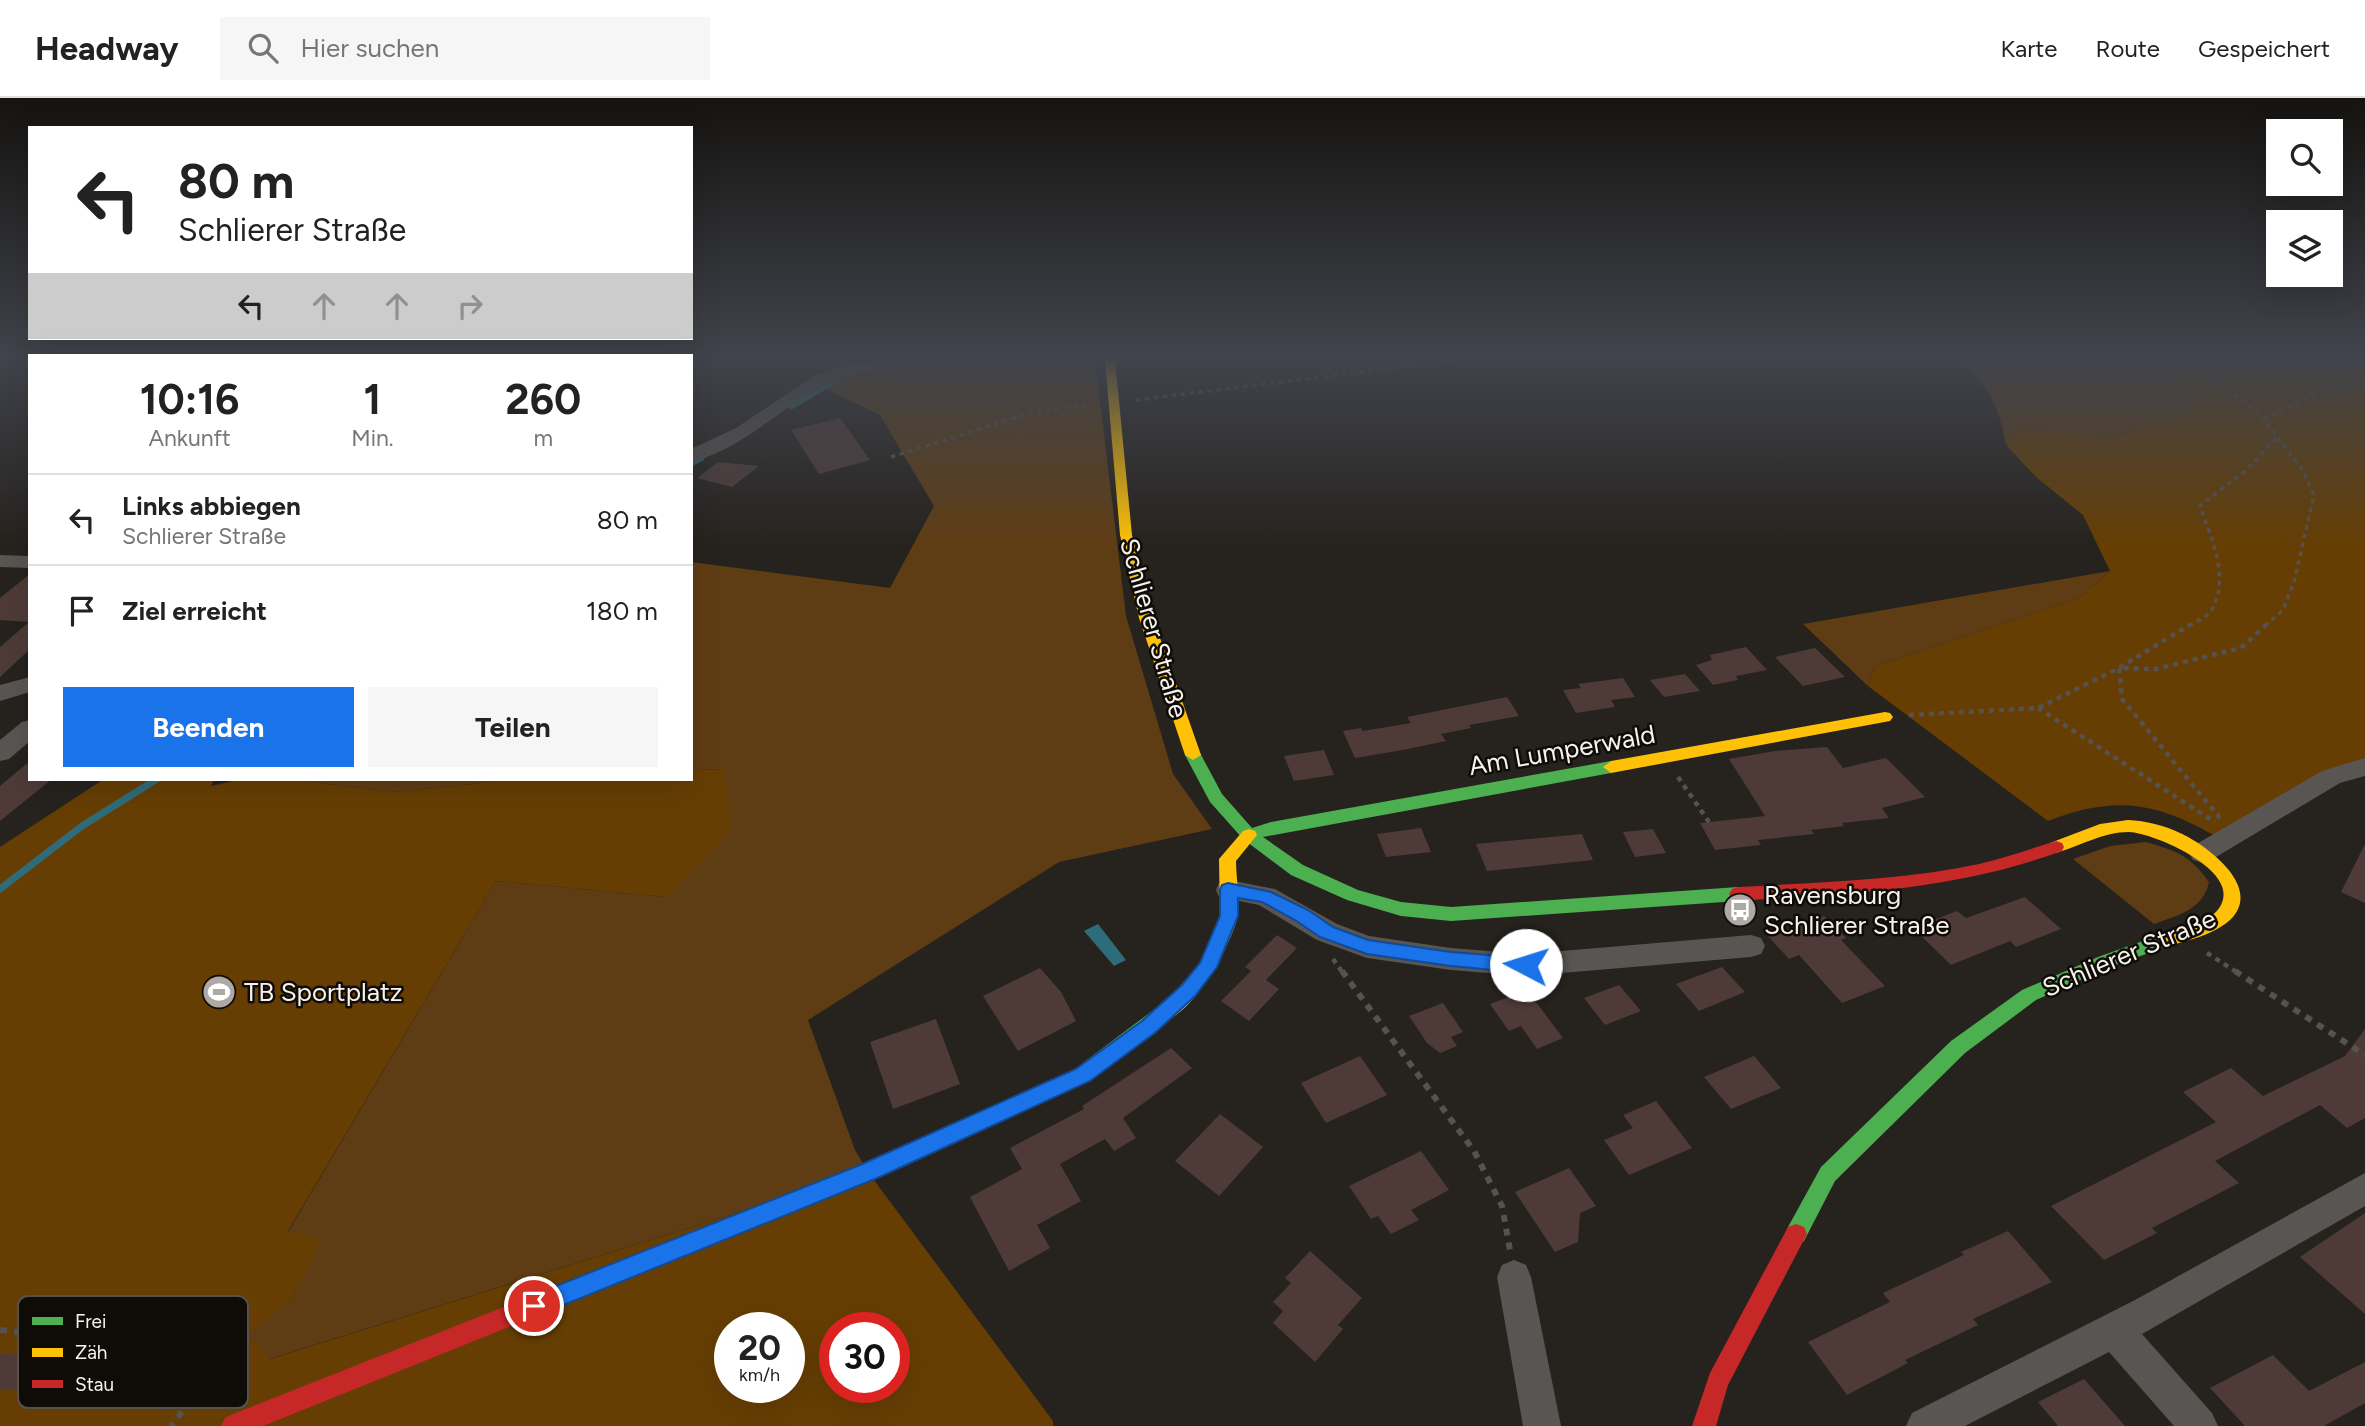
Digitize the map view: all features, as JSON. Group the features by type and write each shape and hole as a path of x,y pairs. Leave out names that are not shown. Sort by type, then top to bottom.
{"main road":[{"name":"Schlierer Straße","path":"1115,422 1126,535 1146,618 1187,744 1216,798 1249,835 1297,870 1353,895 1401,909 1451,914 1936,880 2009,863 2113,827 2143,828 2177,838 2202,853 2225,877 2233,895 2230,908 2217,921 2104,962 2029,995 1958,1047 1828,1174 1718,1381 1704,1426"},
{"name":"Am Lumperwald","path":"1249,835 1271,828 1885,717"},
{"path":"233,1426 868,1172 1083,1075 1149,1026 1189,990 1208,967 1229,916 1227,859 1249,835"}],"street":[{"path":"693,455 757,422"},
{"path":"0,561 28,562"},
{"path":"0,693 28,685"},
{"path":"0,753 28,730"},
{"path":"2202,853 2330,777 2365,767"},
{"path":"1228,890 1265,896 1327,932 1367,947 1451,959 1526,965 1751,946"},
{"path":"1924,1426 2115,1331 2272,1245 2365,1188"},
{"path":"1514,1277 1542,1426"},
{"path":"2115,1331 2199,1426"}],"path":[{"path":"891,457 1002,422"},
{"path":"2119,668 2156,669 2241,648 2283,610 2294,582 2314,495 2302,469 2266,422"},
{"path":"1885,717 2038,708 2119,668 2210,613 2217,595 2220,564 2200,506 2245,471 2277,438"},
{"path":"2119,668 2122,699 2233,834"},
{"path":"2038,708 2233,834"},
{"path":"1684,785 1709,822"},
{"path":"2181,936 2365,1055"},
{"path":"1332,959 1474,1151 1502,1206 1514,1277"},
{"path":"0,1330 18,1332"},
{"path":"171,1426 184,1408"}],"shaded area":[{"path":"884,422 1103,422 1126,616 1173,774 1212,829 1059,862 808,1020 855,1150 868,1172 269,1359 248,1334 292,1299 321,1240 288,1232 496,881 667,897 725,770 693,769 693,562 890,588 934,506"},
{"path":"2001,422 2159,422 2111,438 2019,429 2006,445"},
{"path":"2159,422 2365,422 2365,767 2222,840 2178,818 2138,806 2096,807 2048,821 1868,686 1874,667 2079,598 2110,571 2083,515 2036,477 2006,445 2019,429 2111,438"},
{"path":"2110,571 2079,598 1874,667 1868,686 1803,624"},
{"path":"693,769 725,770 731,831 667,897 496,881 288,1231 322,1240 292,1299 248,1336 270,1359 868,1172 1053,1421 1053,1426 0,1426 0,847 101,781 213,781 211,786 233,781 302,781 396,792 500,781 693,781"},
{"path":"302,781 500,781 396,792"},
{"path":"2146,842 2182,855 2209,882 2206,891 2195,905 2154,924 2073,859 2110,846"}],"water":[{"path":"1098,924 1126,960 1114,966 1084,931"}],"building":[{"path":"824,422 843,422 870,460 819,474 791,430"},
{"path":"718,462 759,466 732,487 697,478"},
{"path":"28,576 28,622 0,620 0,598"},
{"path":"28,623 28,651 0,677 0,647"},
{"path":"1746,647 1767,670 1736,676 1738,680 1713,685 1696,665 1712,660 1710,655"},
{"path":"1815,648 1845,677 1803,686 1775,657"},
{"path":"1685,674 1700,691 1664,697 1650,680"},
{"path":"1623,678 1635,697 1611,700 1615,707 1576,713 1563,690 1581,688 1578,684"},
{"path":"1507,697 1519,716 1469,725 1471,728 1441,734 1446,741 1403,750 1355,758 1343,731 1361,728 1363,731 1411,723 1407,717"},
{"path":"1827,747 1843,768 1886,758 1925,797 1882,808 1889,818 1842,823 1844,826 1811,830 1814,834 1758,840 1761,845 1715,850 1700,823 1765,816 1729,759 1775,751"},
{"path":"1324,750 1334,775 1294,781 1284,756"},
{"path":"28,763 28,781 50,781 0,821 0,786"},
{"path":"1421,828 1431,852 1386,857 1377,834"},
{"path":"1653,829 1666,853 1635,857 1623,832"},
{"path":"1582,834 1593,860 1487,871 1476,844"},
{"path":"2365,844 2365,903 2341,892"},
{"path":"2025,897 2061,929 2016,947 2010,941 1951,965 1913,928 1957,911 1966,918"},
{"path":"1824,916 1846,938 1841,940 1885,986 1842,1003 1799,955 1789,959 1768,936"},
{"path":"1277,935 1297,948 1266,980 1279,989 1249,1021 1221,1001 1251,971 1245,967"},
{"path":"1722,967 1745,992 1699,1011 1676,984"},
{"path":"1040,968 1061,992 1076,1021 1018,1051 983,996"},
{"path":"1619,985 1641,1011 1605,1025 1584,998"},
{"path":"1527,990 1563,1038 1537,1049 1521,1026 1509,1031 1490,1004"},
{"path":"1443,1003 1463,1032 1451,1037 1457,1046 1440,1053 1427,1043 1409,1016"},
{"path":"936,1019 960,1084 893,1109 870,1042"},
{"path":"2365,1029 2365,1118 2347,1128 2320,1105 2215,1161 2239,1183 2152,1228 2157,1233 2104,1260 2051,1206 2216,1122 2183,1092 2231,1068 2263,1096 2345,1056"},
{"path":"1171,1048 1192,1068 1123,1118 1136,1138 1114,1151 1105,1139 1060,1164 1081,1201 1037,1225 1050,1248 1009,1271 970,1197 1022,1169 1010,1148 1084,1109 1082,1106"},
{"path":"1360,1056 1387,1095 1326,1123 1301,1083"},
{"path":"1754,1056 1781,1088 1731,1109 1704,1077"},
{"path":"1656,1101 1692,1148 1629,1175 1604,1140 1633,1128 1623,1115"},
{"path":"1220,1114 1263,1147 1219,1196 1175,1161"},
{"path":"1421,1151 1449,1190 1411,1210 1419,1220 1391,1234 1378,1216 1371,1219 1349,1186"},
{"path":"1569,1168 1596,1206 1580,1213 1578,1242 1555,1252 1515,1192"},
{"path":"2365,1213 2365,1314 2300,1257"},
{"path":"2008,1231 2052,1282 1973,1319 1978,1325 1905,1360 1908,1363 1847,1395 1808,1342 1890,1302 1883,1293"},
{"path":"1310,1251 1362,1298 1338,1325 1343,1329 1315,1362 1273,1323 1283,1311 1273,1302 1291,1283 1285,1278"},
{"path":"0,1354 18,1354 18,1390 0,1389"},
{"path":"2273,1355 2309,1391 2365,1362 2365,1403 2324,1426 2245,1426 2210,1388"},
{"path":"2084,1379 2125,1426 2058,1426 2038,1402"}],"waterway":[{"path":"693,463 702,458"},
{"path":"0,889 82,826 154,781"}],"traffic: fast":[{"path":"1193,755 1216,798 1249,835 1297,870 1353,895 1401,909 1451,914 1738,894"},
{"path":"1249,835 1271,828 1611,767"},
{"path":"1796,1234 1828,1174 1958,1047 2029,995 2104,962 2165,940"},
{"path":"742,1223 868,1172 1082,1075 1163,1014"}],"traffic: slow":[{"path":"1116,422 1126,535 1146,618 1193,755"},
{"path":"1611,767 1885,717"},
{"path":"2056,847 2100,830 2119,827 2147,828 2176,838 2211,862 2230,886 2232,898 2229,910 2211,924 2165,940"},
{"path":"1163,1014 1189,990 1208,967 1229,916 1227,859 1249,835"}],"traffic: jam":[{"path":"1738,894 1939,878 1979,871 2056,847"},
{"path":"233,1426 742,1223"},
{"path":"1704,1426 1718,1381 1796,1234"}],"place":[{"name":"Ravensburg Schlierer Straße","path":"1740,910"},
{"name":"TB Sportplatz","path":"219,992"}],"route":[{"path":"534,1306 868,1172 1083,1075 1149,1026 1189,990 1208,967 1229,916 1228,890 1265,896 1327,932 1367,947 1451,959 1526,965"}]}
